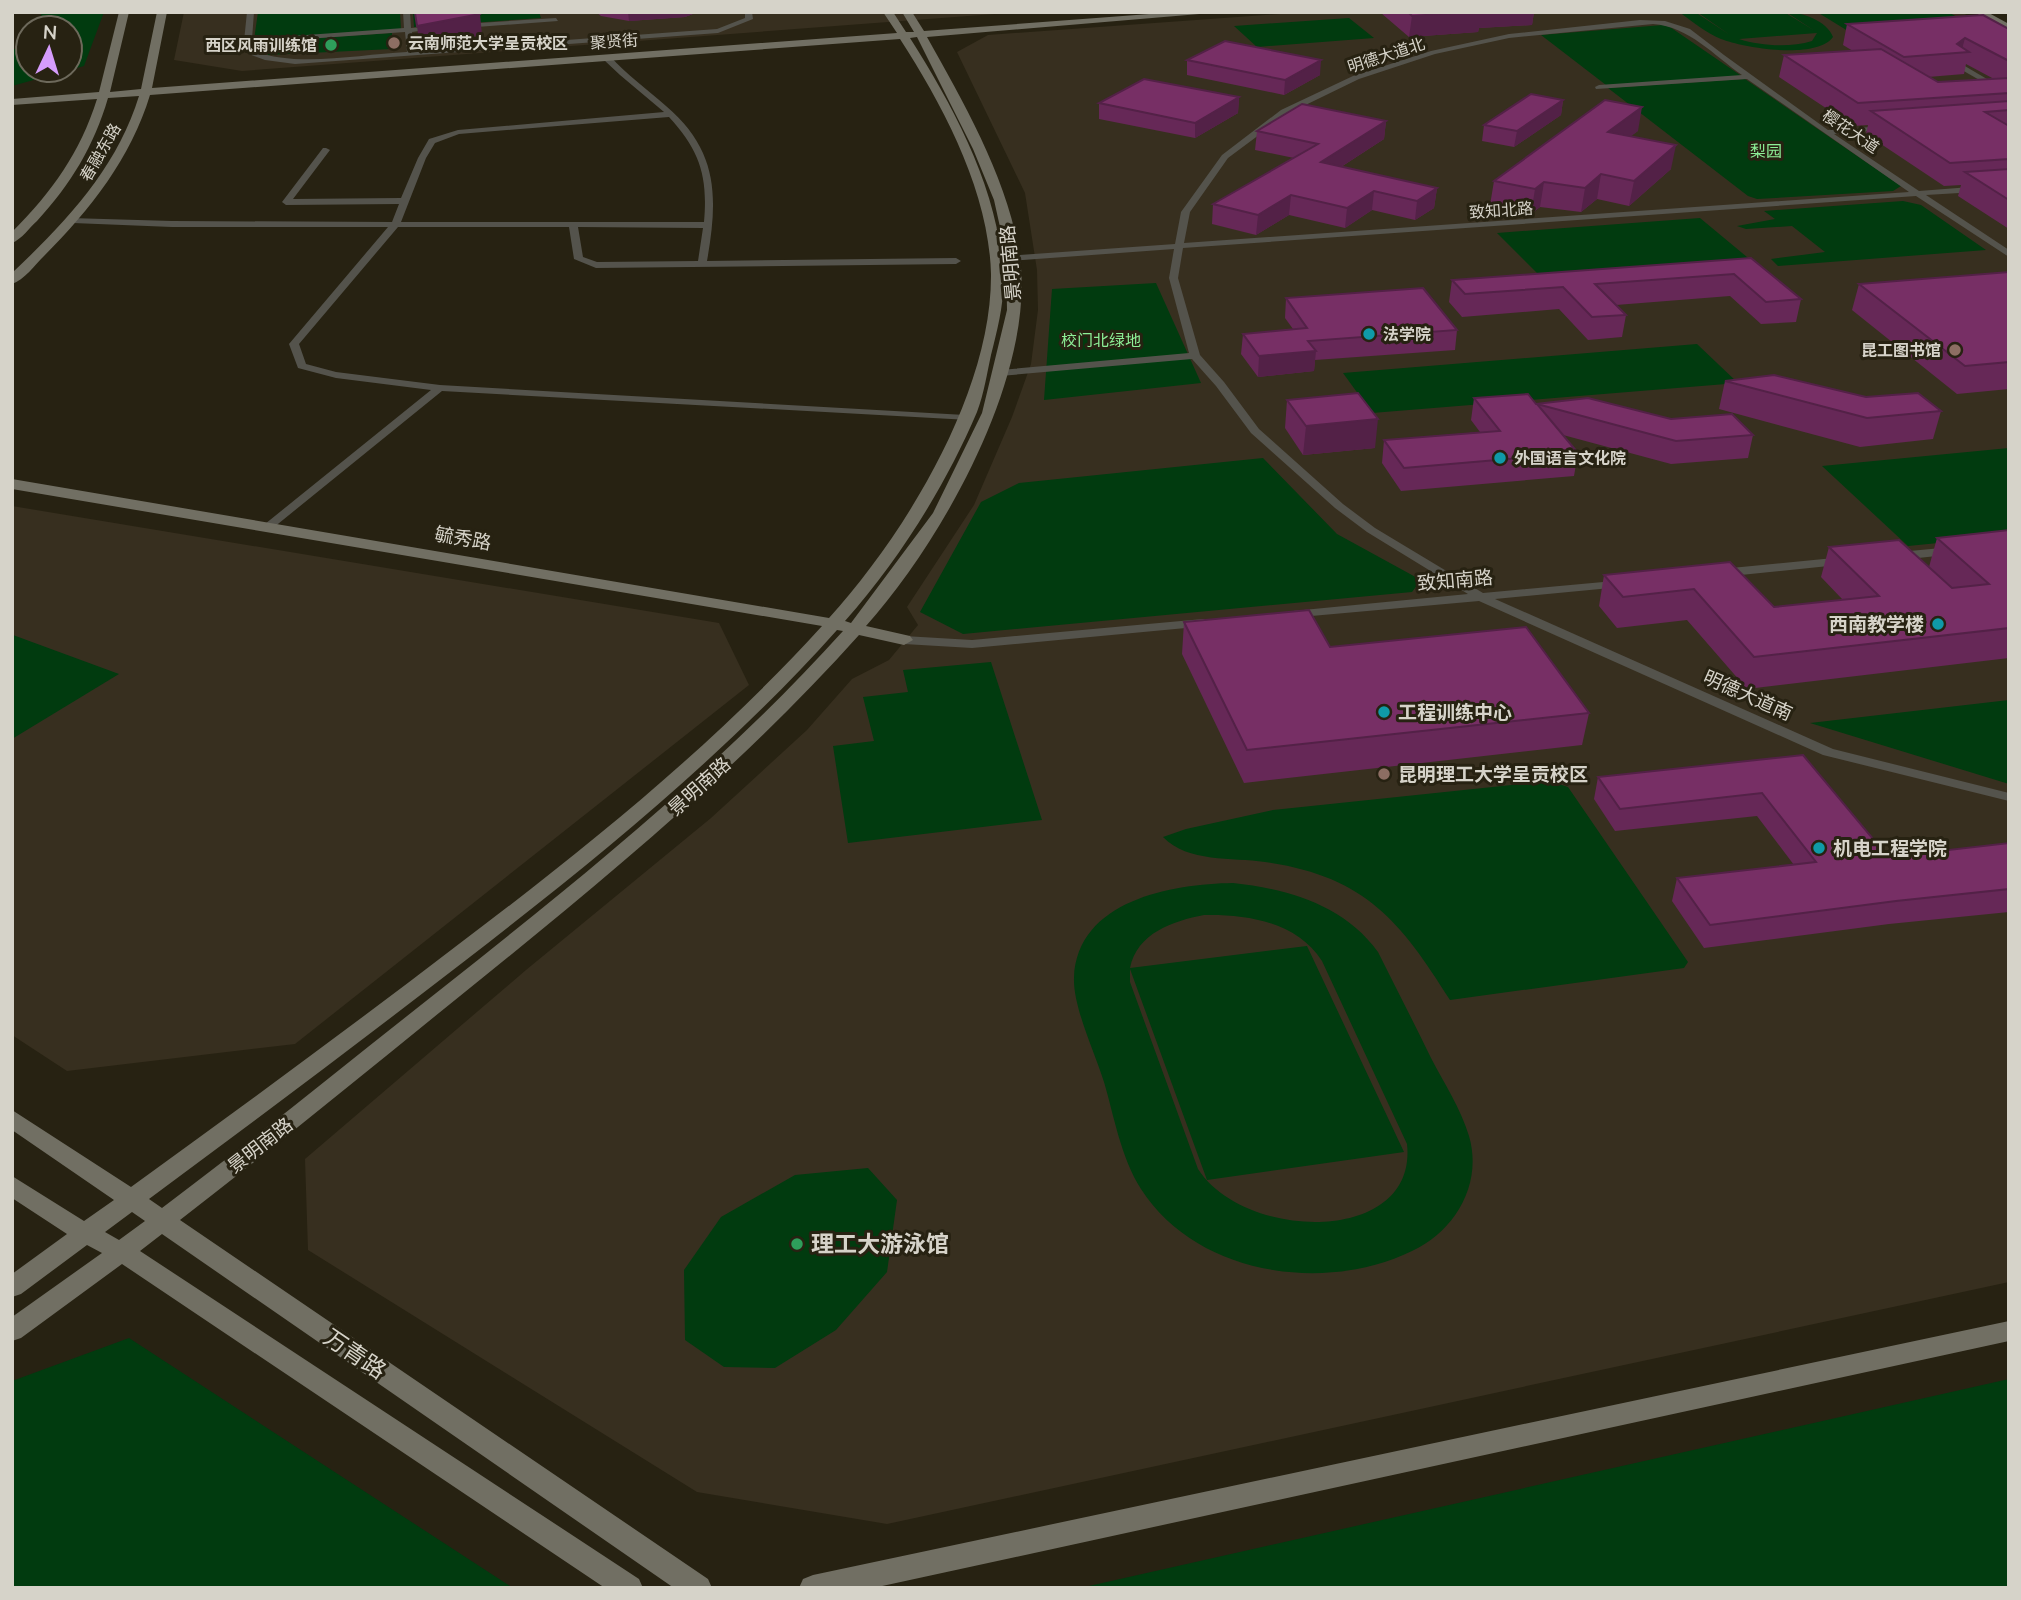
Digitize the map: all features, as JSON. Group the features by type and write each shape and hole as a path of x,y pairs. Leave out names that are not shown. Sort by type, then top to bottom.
{"main road":[{"name":"春融东路","path":"12,239 60,186 85,148 124,12"},
{"name":"春融东路","path":"12,280 72,220 110,172 131,132 145,89 162,12"},
{"path":"888,12 912,33"},
{"path":"907,12 912,33"},
{"name":"聚贤街","path":"145,89 607,58 1142,12"},
{"name":"聚贤街","path":"12,96 103,92 1218,12"},
{"path":"1979,12 2009,28"},
{"name":"景明南路","path":"12,1331 237,1164 690,796 774,717 855,628 930,528 963,471 993,400 1014,310 998,192 912,33"},
{"name":"聚贤街","path":"12,102 103,92"},
{"name":"景明南路","path":"12,1287 386,1011 668,789 779,684 833,623 908,526 942,470 965,418 987,350 1005,258"},
{"name":"毓秀路","path":"12,484 833,623 904,640"},
{"name":"万青路","path":"12,1118 698,1588"},
{"name":"万青路","path":"12,1185 59,1219 145,1265 629,1588"},
{"path":"813,1588 2009,1331"}],"street":[{"path":"251,12 249,41 252,52 274,59 411,54 718,31 749,19 748,12"},
{"path":"406,12 411,54"},
{"path":"249,41 554,16 563,44"},
{"name":"明德大道北","path":"1195,356 1174,291 1175,247 1194,193 1217,163 1240,140 1318,94 1402,62 1494,38 1585,27 1658,23 1681,27"},
{"name":"樱花大道","path":"1681,27 1828,132 2009,254"},
{"path":"607,58 623,76 671,114 697,141 709,177 709,225 702,264"},
{"path":"1958,64 2009,95"},
{"path":"1599,87 1751,77"},
{"path":"671,114 458,132 432,141 422,158 396,225 294,344 302,366 336,375 440,388 965,418"},
{"path":"1828,132 1898,127"},
{"path":"326,150 286,202 406,201"},
{"name":"致知北路","path":"1005,258 2009,187"},
{"path":"72,220 396,225 709,225"},
{"path":"573,224 579,259 596,265 956,261"},
{"path":"1000,373 1195,356"},
{"name":"明德大道南","path":"1195,356 1255,431 1339,506 1371,530 1481,597 1828,752 2009,797"},
{"path":"269,526 440,388"},
{"path":"1889,557 1968,549"},
{"path":"1713,574 1864,559"},
{"name":"致知南路","path":"1272,617 1630,582"},
{"path":"904,640 972,644 1217,622"}],"shaded area":[{"name":"云南师范大学呈贡校区","path":"184,12 1021,12 242,71 174,60"},
{"name":"昆明理工大学呈贡校区","path":"1307,12 1961,12 2009,38 2009,1282 887,1524 697,1492 308,1250 305,1159 526,970 711,818 807,730 852,679 889,660 918,625 907,607 974,505 1012,417 1031,364 1038,310 1037,270 1025,193 957,52 988,35"},
{"path":"12,506 719,623 749,685 295,1044 67,1071 12,1035"}],"green space":[{"path":"104,12 84,66 84,14 41,14"},
{"path":"258,12 400,12 401,30 254,40"},
{"path":"413,12 539,12 541,18 414,27"},
{"path":"1679,12 1695,12 1730,35 1697,12 1784,12 1815,31 1786,12 1792,12 1820,22 1833,37 1824,44 1796,50 1746,46 1721,39","holes":["1817,33 1812,41 1776,45 1739,39"]},
{"path":"1817,12 1948,12 1983,31 1861,39"},
{"path":"1349,18 1374,38 1257,47 1234,26"},
{"path":"1663,25 1670,27 1743,77 1606,85 1541,35"},
{"name":"西区风雨训练馆","path":"392,33 392,49 268,55 270,41"},
{"path":"14,49 14,84 19,84 12,86"},
{"name":"梨园","path":"1745,79 1901,186 1893,191 1757,199 1748,196 1608,88"},
{"path":"1903,201 1921,205 1986,250 1778,266 1771,259 1825,252 1792,226 1746,229 1737,226 1775,219 1764,211"},
{"path":"1700,218 1759,267 1547,283 1497,233"},
{"name":"校门北绿地","path":"1156,283 1201,383 1044,400 1052,289"},
{"path":"1697,344 1738,383 1372,413 1343,373"},
{"path":"2009,448 2009,536 1908,546 1822,466"},
{"path":"1263,458 1337,534 1421,580 1412,592 963,634 920,612 981,502 1019,483"},
{"path":"13,635 119,674 12,739"},
{"path":"991,662 1042,820 848,843 833,746 874,741 863,697 908,692 903,670"},
{"path":"2009,700 2009,784 1810,723"},
{"path":"1550,781 1568,787 1688,962 1684,968 1450,1000 1396,925 1376,906 1354,891 1329,878 1299,869 1265,862 1198,855 1173,845 1163,837 1186,829 1273,810"},
{"path":"1209,884 1254,886 1313,902 1349,922 1378,952 1462,1116 1472,1154 1472,1171 1462,1204 1441,1231 1412,1251 1377,1264 1340,1272 1302,1273 1264,1268 1228,1258 1194,1241 1165,1218 1134,1177 1077,1002 1074,978 1079,952 1092,930 1110,914 1132,902 1157,893","holes":["1204,915 1254,919 1270,923 1299,937 1322,961 1407,1144 1403,1177 1386,1201 1358,1216 1324,1222 1288,1220 1252,1210 1221,1193 1208,1180 1404,1152 1307,946 1130,968 1140,946 1148,937 1169,925","1130,969 1206,1177 1198,1169 1130,982"]},
{"name":"理工大游泳馆","path":"868,1168 897,1200 887,1272 836,1330 775,1368 724,1367 685,1340 684,1270 721,1217 795,1175"},
{"path":"129,1338 513,1588 12,1588 12,1381"},
{"path":"2009,1379 2009,1588 1080,1588"}],"building":[{"path":"1408,12 1465,12 1412,16"},
{"path":"415,13 480,14 417,26"},
{"path":"1983,15 2009,29 2009,61 1965,38 1957,44 1969,52 1904,57 1847,24"},
{"path":"1225,41 1321,60 1285,80 1187,60"},
{"path":"1881,49 1938,82 2009,78 2009,93 1858,103 1784,55"},
{"path":"1144,79 1239,97 1195,123 1099,103"},
{"path":"1531,94 1563,100 1517,131 1484,125"},
{"path":"1605,100 1642,107 1608,132 1676,145 1634,181 1601,174 1585,188 1544,182 1535,189 1494,181"},
{"path":"2009,101 2009,110 1985,112 2009,126 2009,159 1950,163 1871,111"},
{"path":"1302,104 1386,121 1321,162 1437,188 1417,201 1374,191 1347,208 1291,195 1258,215 1213,204 1318,144 1257,131"},
{"path":"2009,169 2009,200 1965,172"},
{"path":"1751,258 1801,299 1766,302 1734,274 1595,284 1626,315 1592,317 1563,287 1465,294 1452,280"},
{"path":"2009,272 2009,362 1965,366 1859,284"},
{"path":"1423,288 1457,330 1308,341 1316,351 1259,356 1243,334 1307,328 1286,298"},
{"path":"1774,375 1866,397 1918,393 1941,411 1867,418 1725,381"},
{"path":"1358,393 1378,419 1306,426 1287,400"},
{"path":"1528,394 1536,404 1588,398 1671,419 1732,414 1753,435 1676,441 1537,404 1578,453 1404,468 1384,440 1500,431 1474,398"},
{"path":"2009,530 2009,628 1754,657 1694,589 1623,597 1604,575 1730,562 1774,607 1879,596 1829,547 1899,540 1952,588 1989,584 1937,538"},
{"name":"工程训练中心","path":"1309,610 1330,647 1526,627 1589,713 1247,750 1184,622"},
{"path":"1803,755 1888,857 2009,843 2009,889 1710,925 1677,878 1816,862 1762,793 1620,809 1598,777"}],"place":[{"name":"云南师范大学呈贡校区","path":"394,43"},
{"name":"西区风雨训练馆","path":"331,45"},
{"name":"法学院","path":"1369,334"},
{"name":"昆工图书馆","path":"1955,350"},
{"name":"外国语言文化院","path":"1500,458"},
{"name":"西南教学楼","path":"1938,624"},
{"name":"工程训练中心","path":"1384,712"},
{"name":"昆明理工大学呈贡校区","path":"1384,774"},
{"name":"机电工程学院","path":"1819,848"},
{"name":"理工大游泳馆","path":"797,1244"}]}
